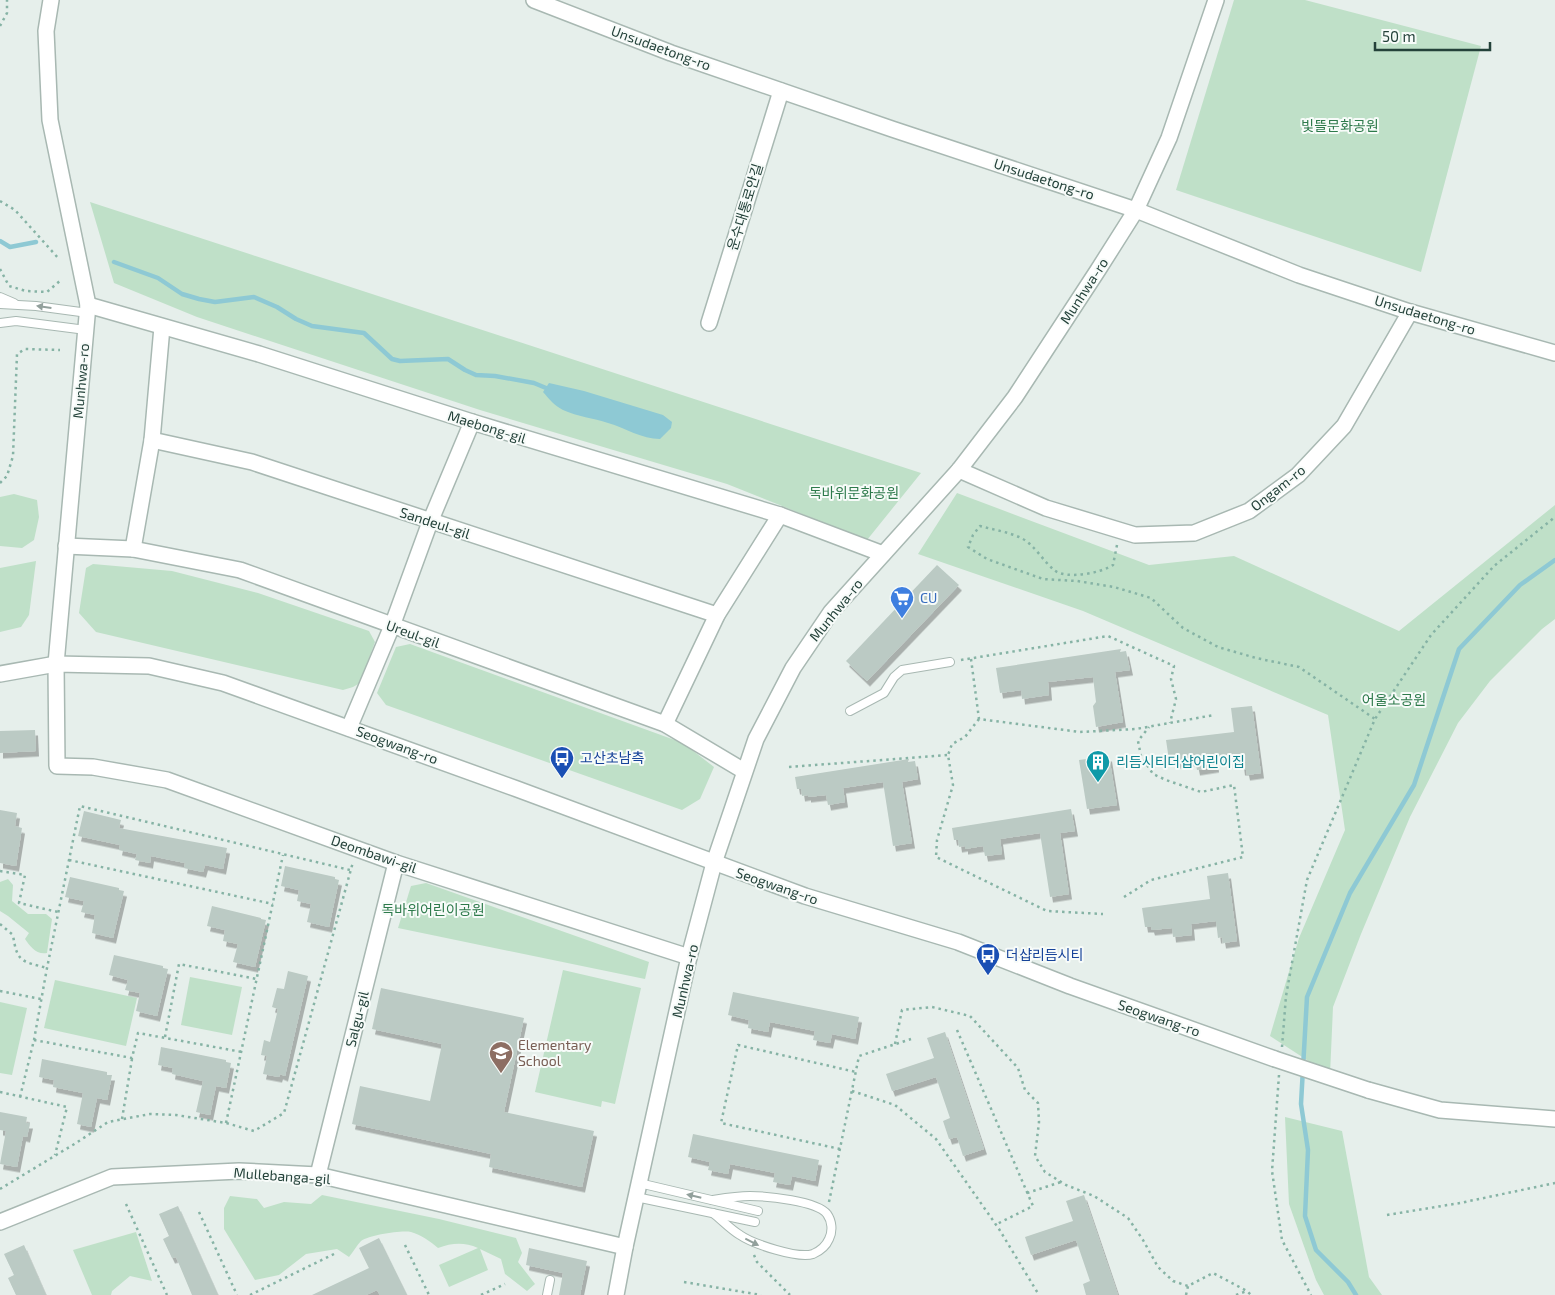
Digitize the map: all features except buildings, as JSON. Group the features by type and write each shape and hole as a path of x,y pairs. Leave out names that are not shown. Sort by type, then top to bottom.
{"street":[{"name":"Munhwa-ro","path":"51,0 46,31 50,120 88,309 56,664 57,766"},
{"name":"Unsudaetong-ro","path":"534,0 671,53 1136,210 1299,275 1410,312 1555,353"},
{"name":"Munhwa-ro","path":"616,1295 689,958 714,863 756,739 793,668 831,612 959,470 1015,397 1136,210 1169,138 1216,0"},
{"name":"운수대통로안길","path":"708,323 781,91"},
{"name":"Maebong-gil","path":"88,309 259,354 472,422 780,515 883,554"},
{"name":"Ongam-ro","path":"959,470 1046,508 1135,535 1194,533 1249,511 1298,475 1344,426 1410,312"},
{"path":"133,549 152,440 162,327"},
{"path":"349,728 392,626 430,522 472,422"},
{"name":"Sandeul-gil","path":"152,440 252,462 717,615"},
{"path":"665,724 717,615 780,515"},
{"name":"Ureul-gil","path":"66,546 133,549 240,570 665,724 744,771"},
{"name":"Seogwang-ro","path":"0,674 56,664 149,666 223,683 518,788 805,896 958,942 1070,986 1278,1057 1368,1090 1440,1110 1555,1119"},
{"name":"Deombawi-gil","path":"57,766 92,767 167,780 396,863 689,958"},
{"name":"Salgu-gil","path":"318,1175 396,863"},
{"name":"Mullebanga-gil","path":"0,1222 112,1177 239,1171 318,1175 625,1247"}],"lane":[{"path":"0,297 15,304"},
{"path":"0,304 88,309"},
{"path":"0,323 16,320 86,330"},
{"path":"850,711 884,693 894,677 902,670 950,662"},
{"path":"638,1190 712,1200 758,1211"},
{"path":"638,1190 713,1213 755,1222"},
{"path":"712,1200 730,1196 763,1196 819,1207 826,1213 832,1224 831,1236 826,1246 812,1254 803,1255 762,1246 739,1235 713,1213"},
{"path":"546,1295 550,1280"}],"path":[{"path":"0,26 7,13 7,0"},
{"path":"0,201 15,210 59,259"},
{"path":"0,268 9,286 26,291 47,292 61,280"},
{"path":"0,483 6,476 13,456 17,354 24,349 60,350"},
{"path":"1278,1057 1286,996 1307,880 1375,719 1431,635 1494,566 1555,517"},
{"path":"1118,543 1113,565 1090,574 1073,575 1056,572 1023,539 1000,531 980,526 973,535 968,547 987,558 1043,579 1077,581 1114,587 1150,598 1183,628 1218,647 1256,658 1299,667 1375,719"},
{"path":"950,662 1108,636 1174,666 1171,679 1176,699 1170,723"},
{"path":"970,659 979,719 965,737 952,744 948,755 953,785 937,840 936,857 1048,911 1103,914"},
{"path":"979,719 1080,732 1149,727 1214,715"},
{"path":"1124,896 1151,880 1242,857 1234,785 1201,792 1153,774 1141,756 1138,741 1149,727"},
{"path":"789,767 948,755"},
{"path":"20,1097 34,1040 80,806 350,870"},
{"path":"0,1189 108,1122 150,1114 168,1114 226,1123 254,1131 284,1113 356,848"},
{"path":"226,1123 283,855"},
{"path":"69,860 273,904"},
{"path":"0,871 25,875 19,903 58,912"},
{"path":"0,924 13,935 15,951 22,960 47,968"},
{"path":"165,1037 179,964 257,979"},
{"path":"0,991 41,999"},
{"path":"894,1044 902,1010 932,1007 970,1016 1018,1068 1025,1090 1038,1103 1039,1122 1035,1156 1045,1172 1061,1182 1094,1196 1128,1218 1158,1267 1173,1281 1188,1286 1213,1272 1251,1295"},
{"path":"957,1030 1033,1206 995,1225"},
{"path":"122,1119 138,1033 242,1052"},
{"path":"826,1213 859,1056 911,1038"},
{"path":"34,1040 132,1058"},
{"path":"840,1149 721,1123 738,1045 856,1072"},
{"path":"1279,1075 1272,1172 1282,1240 1311,1295"},
{"path":"852,1090 895,1105 936,1139 995,1225 1039,1295"},
{"path":"0,1092 67,1107 55,1156"},
{"path":"1027,1193 1061,1182"},
{"path":"1387,1215 1460,1203 1555,1183"},
{"path":"126,1204 167,1295"},
{"path":"199,1212 237,1295"},
{"path":"746,1238 757,1262 790,1295"},
{"path":"405,1246 429,1295"},
{"path":"250,1295 334,1254"},
{"path":"684,1282 761,1295"},
{"path":"481,1295 505,1284"},
{"path":"1186,1295 1188,1286"},
{"path":"1236,1295 1247,1291"}],"green space":[{"name":"빛뜰문화공원","path":"1234,0 1305,0 1481,46 1421,272 1176,190"},
{"name":"독바위문화공원","path":"90,202 921,473 867,540 727,484 480,410 197,317 114,283"},
{"name":"어울소공원","path":"957,493 1149,565 1234,556 1399,631 1555,505 1555,619 1542,629 1490,681 1458,723 1410,817 1333,1007 1330,1075 1270,1036 1299,938 1345,830 1328,715 1083,611 918,554"},
{"path":"14,494 37,500 39,517 34,540 22,548 0,546 0,497"},
{"path":"36,561 29,615 21,627 0,632 0,568"},
{"path":"93,564 172,571 258,593 369,631 375,642 360,683 343,690 96,632 79,613 86,568"},
{"path":"410,644 683,743 714,767 700,799 682,810 386,705 377,693 396,647"},
{"path":"8,879 13,885 12,901 28,914 46,914 52,919 47,953 40,953 34,949 25,939 29,933 0,911 0,882"},
{"name":"독바위어린이공원","path":"426,883 649,962 645,979 398,928 411,886"},
{"path":"563,970 641,988 615,1104 602,1101 601,1107 535,1092"},
{"path":"190,977 242,987 232,1035 181,1025"},
{"path":"55,980 137,998 126,1046 44,1028"},
{"path":"0,1002 27,1008 12,1075 0,1073"},
{"path":"1285,1117 1342,1131 1369,1277 1382,1295 1324,1295 1316,1280 1289,1204"},
{"path":"322,1195 439,1219 516,1238 522,1253 518,1262 535,1284 527,1291 505,1274 501,1259 480,1249 488,1270 449,1287 439,1265 478,1248 458,1244 438,1248 411,1232 386,1234 365,1239 361,1241 349,1257 337,1249 306,1254 279,1275 255,1280 224,1229 224,1208 230,1196 257,1199 264,1208 284,1202 311,1204"},
{"path":"136,1232 152,1281 130,1276 112,1291 111,1295 92,1295 73,1250"}],"water":[{"path":"549,383 584,391 663,415 672,422 671,428 660,439 653,439 563,410 543,392"}],"waterway":[{"path":"0,241 10,247 36,242"},
{"path":"114,262 158,278 182,294 199,299 215,302 254,297 312,326 364,333 392,359 400,361 448,359 476,375 495,376 534,383 546,388"},
{"path":"1356,1295 1348,1282 1316,1250 1305,1216 1308,1150 1301,1104 1307,997 1350,893 1414,785 1459,649 1520,585 1555,560"}],"place":[{"name":"CU","path":"902,619"},
{"name":"고산초남측","path":"562,779"},
{"name":"리듬시티더샵어린이집","path":"1098,783"},
{"name":"더샵리듬시티","path":"988,976"},
{"name":"Elementary School","path":"501,1074"}]}
